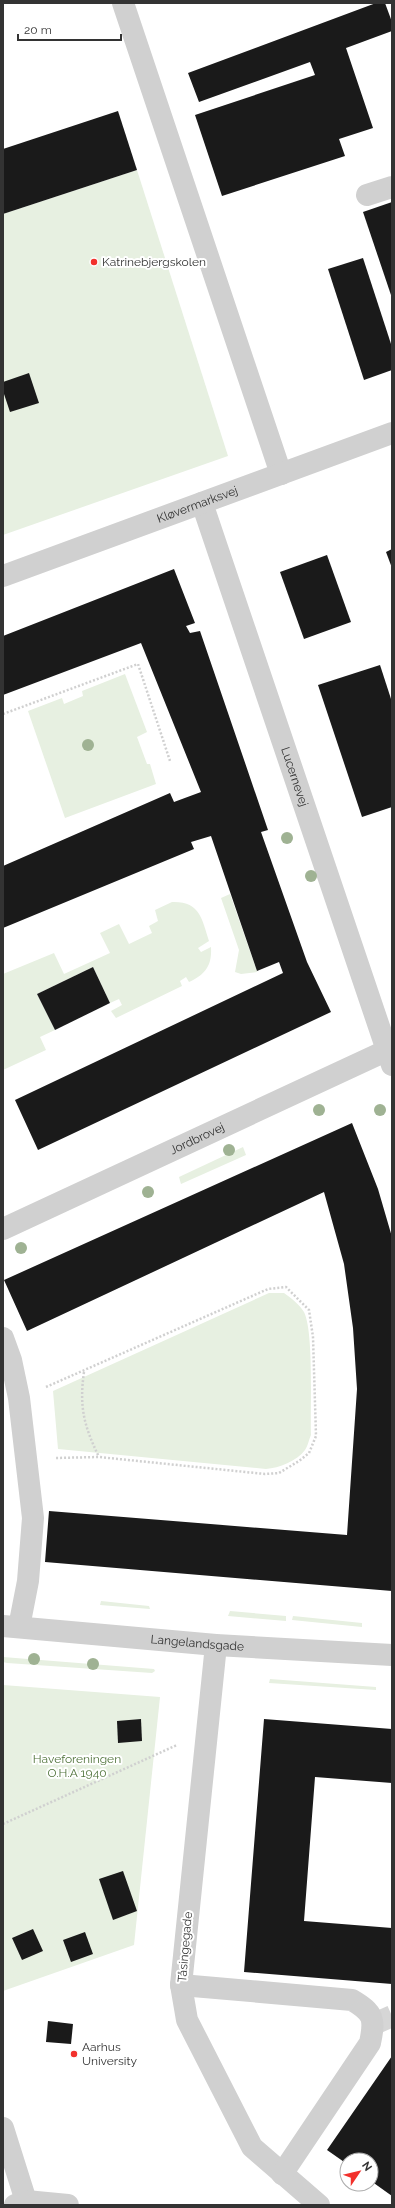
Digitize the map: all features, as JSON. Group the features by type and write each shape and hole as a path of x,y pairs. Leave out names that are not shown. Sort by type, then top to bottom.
{"street":[{"path":"122,3 281,474"},
{"path":"367,195 392,187"},
{"name":"Kløvermarksvej","path":"3,576 392,433"},
{"name":"Lucernevej","path":"202,503 390,1054"},
{"name":"Jordbrovej","path":"4,1224 390,1054"},
{"path":"3,1338 11,1360 19,1398 33,1518 28,1581 11,1627"},
{"name":"Langelandsgade","path":"11,1627 216,1644 392,1655"},
{"name":"Tåsingegade","path":"216,1644 181,1985 187,2020 252,2147 319,2205"},
{"path":"181,1985 352,2000 368,2009 374,2024 370,2043 282,2174"},
{"path":"3,2128 20,2203 68,2205"}],"path":[{"path":"3,714 138,664 170,761"},
{"path":"19,1398 84,1371 268,1289 286,1287 309,1310 313,1337 316,1436 309,1453 279,1473 265,1474 99,1458 27,1459"},
{"path":"84,1371 81,1390 85,1426 99,1458"},
{"path":"3,1824 207,1732"}],"green space":[{"name":"Katrinebjergskolen","path":"137,170 228,456 3,535 3,214"},
{"path":"125,674 147,732 137,737 147,764 150,764 156,784 65,818 28,711 62,698 64,704 83,696 82,691"},
{"path":"230,894 257,972 241,974 235,972 239,950 221,898"},
{"path":"172,902 181,902 189,905 194,908 202,919 209,941 198,948 201,952 211,947 211,953 209,964 200,976 189,982 186,977 180,981 182,986 116,1018 111,1011 122,1005 119,999 110,1003 93,967 37,994 55,1030 40,1037 46,1050 3,1070 3,974 54,953 64,974 110,953 100,933 119,924 129,944 152,933 149,926 158,921 155,910"},
{"path":"243,1147 246,1155 181,1184 179,1177"},
{"path":"269,1293 284,1293 298,1304 304,1312 309,1336 311,1371 311,1435 302,1454 293,1461 266,1469 58,1449 53,1391"},
{"path":"101,1601 149,1606 150,1609 100,1605"},
{"path":"230,1611 286,1616 286,1621 228,1616"},
{"path":"293,1616 362,1623 362,1627 292,1620"},
{"path":"3,1657 154,1669 155,1671 152,1673 7,1663 3,1662"},
{"path":"270,1679 376,1687 376,1690 269,1683"},
{"name":"Haveforeningen O.H.A 1940","path":"3,1685 160,1697 134,1945 3,1991"}],"building":[{"path":"376,3 385,3 392,22 392,31 346,48 373,128 339,139 345,156 222,196 195,115 315,75 310,62 199,102 188,73"},
{"path":"118,111 137,170 3,214 3,149"},
{"path":"392,202 392,298 363,212"},
{"path":"363,258 392,347 392,370 364,380 328,269"},
{"path":"29,373 39,403 10,412 3,391 3,382"},
{"path":"392,549 392,568 386,552"},
{"path":"327,555 351,622 304,639 280,572"},
{"path":"174,569 195,623 186,626 190,633 200,631 268,830 261,832 307,962 331,1012 38,1150 15,1100 283,973 279,962 257,971 211,836 191,842 194,849 3,928 3,866 170,793 174,802 201,792 141,643 3,695 3,636"},
{"path":"380,665 392,702 392,807 362,817 318,685"},
{"path":"93,967 110,1003 55,1030 37,994"},
{"path":"352,1123 378,1189 392,1237 392,1591 45,1562 49,1511 347,1535 357,1389 353,1328 344,1264 324,1192 27,1331 4,1280"},
{"path":"141,1719 142,1741 118,1743 117,1721"},
{"path":"264,1719 392,1729 392,1783 315,1777 304,1921 392,1928 392,1984 244,1972"},
{"path":"123,1871 137,1911 113,1920 99,1879"},
{"path":"33,1929 43,1951 22,1960 12,1938"},
{"path":"85,1932 93,1954 71,1962 63,1940"},
{"path":"48,2021 73,2024 71,2044 46,2042"},
{"path":"392,2056 392,2196 379,2187 379,2152 339,2152 339,2158 327,2150"}],"tunnel":[{"path":"374,2024 392,2016"}],"place":[{"name":"Katrinebjergskolen","path":"94,262"},
{"name":"Aarhus University","path":"74,2054"}]}
